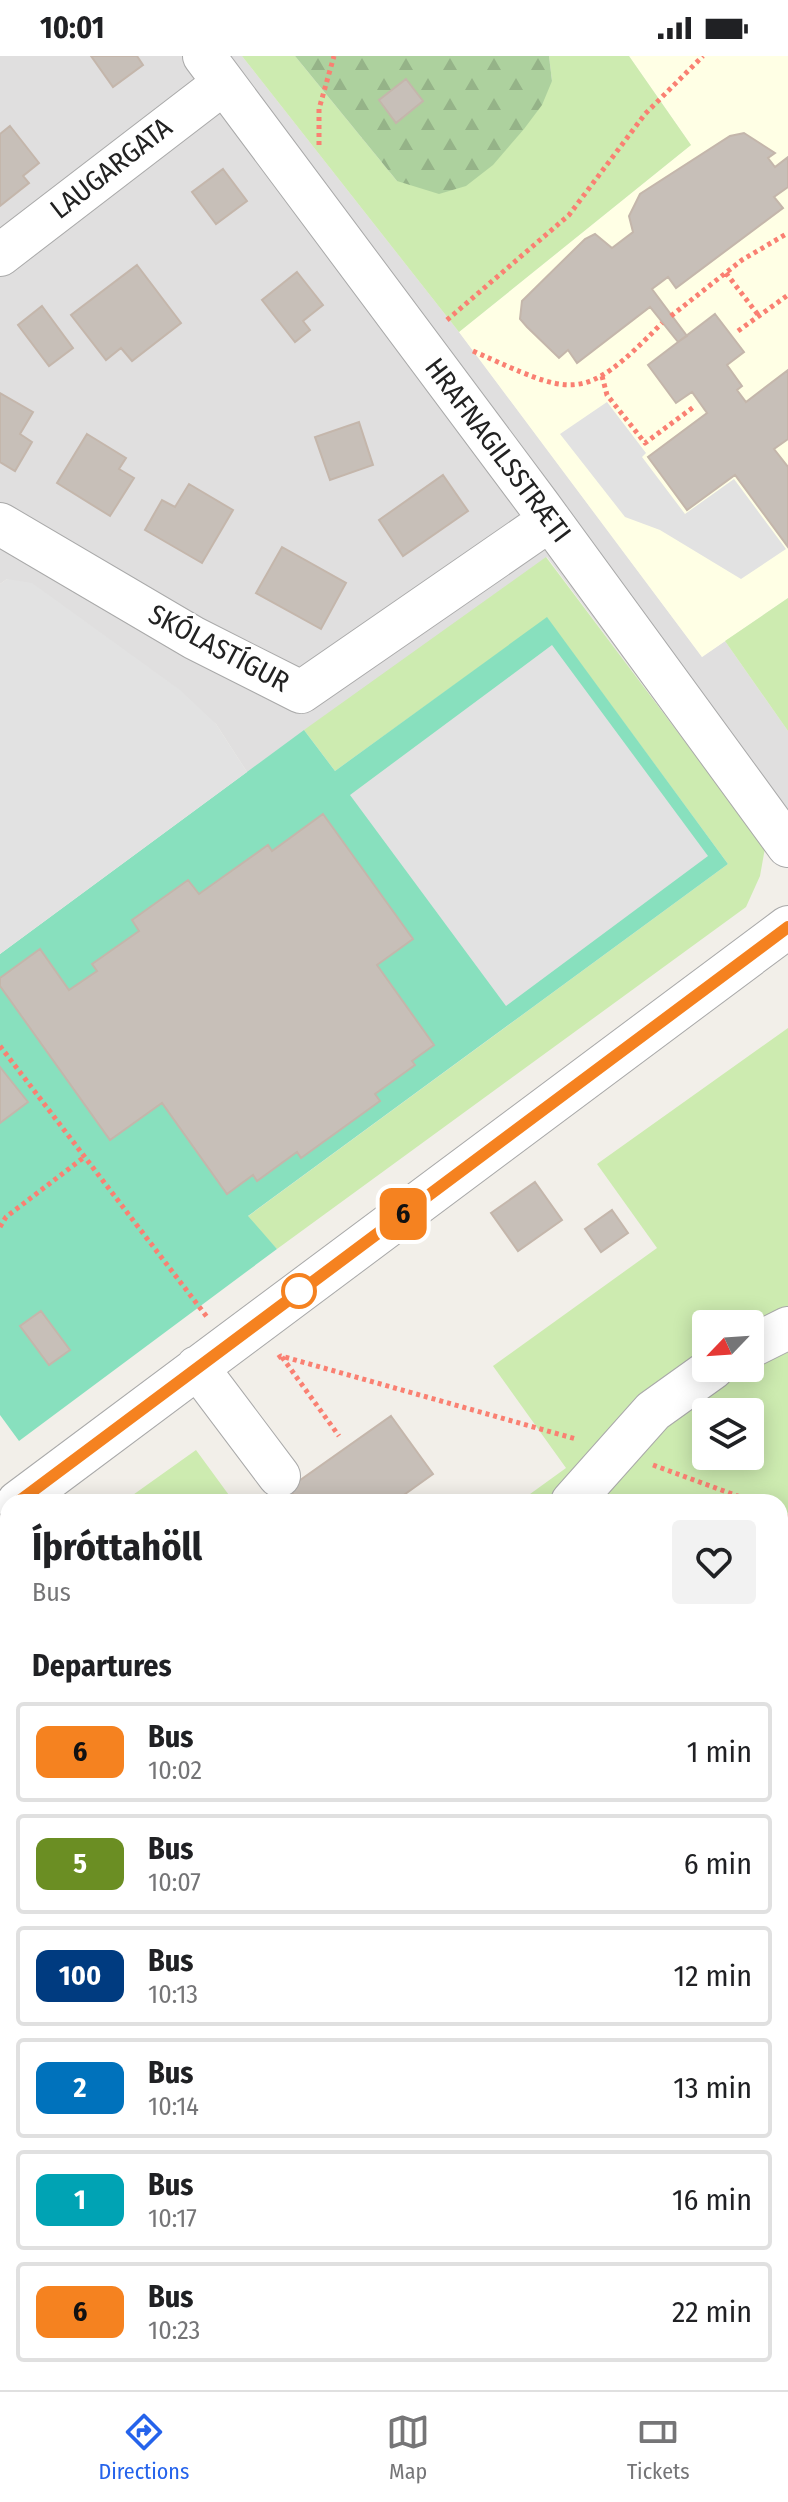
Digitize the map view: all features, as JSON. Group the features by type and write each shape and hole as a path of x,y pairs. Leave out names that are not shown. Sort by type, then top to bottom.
{"street":[{"name":"HRAFNAGILSSTRÆTI","path":"214,69 788,846"},
{"name":"LAUGARGATA","path":"0,255 214,69"},
{"name":"SKÓLASTÍGUR","path":"0,524 194,638 301,692 550,520"},
{"path":"29,1494 788,927"},
{"path":"764,1340 788,1328"},
{"path":"213,1356 279,1476"},
{"path":"579,1494 653,1411 693,1382"}],"path":[{"path":"316,206 319,109 334,56"},
{"path":"419,344 569,215 645,114 703,56"},
{"path":"671,316 726,273 788,233"},
{"path":"726,273 759,316"},
{"path":"738,331 788,295"},
{"path":"470,350 542,382 568,388 602,376 626,360 662,323"},
{"path":"602,376 607,395 645,443 695,406"},
{"path":"0,1046 83,1158 213,1356 251,1372 281,1356 616,1451 732,1494"},
{"path":"0,1227 6,1217 83,1158"},
{"path":"281,1356 339,1436"}],"shaded area":[{"path":"0,56 242,56 459,332 702,657 725,641 788,731 788,830 765,848 547,557 247,772 216,724 7,579 0,584"},
{"path":"629,56 788,56 788,598 702,657 459,332 691,145"},
{"path":"607,402 646,453 642,457 685,514 734,479 786,549 741,579 660,530 625,517 560,434"},
{"path":"7,579 32,583 180,690 216,724 247,772 0,954 0,584"},
{"path":"552,645 708,856 506,1006 350,795"}],"green space":[{"path":"242,56 295,56 397,181 552,81 549,56 629,56 691,145 459,332"},
{"path":"295,56 549,56 552,81 542,105 493,165 466,186 439,194 397,181"},
{"path":"546,557 765,848 760,876 746,907 277,1249 247,1217 728,864 547,618 335,771 304,730"},
{"path":"788,598 788,731 725,641"},
{"path":"547,617 728,864 248,1216 277,1249 19,1441 0,1415 0,954 304,730 335,771"},
{"path":"788,1028 788,1494 530,1494 566,1468 493,1366 657,1248 597,1164"},
{"path":"196,1450 228,1494 134,1494"}],"building":[{"path":"91,56 137,56 143,65 113,87"},
{"path":"406,79 423,101 396,123 379,100"},
{"path":"10,126 39,163 23,176 29,183 0,206 0,134"},
{"path":"744,133 775,153 768,158 775,167 788,157 788,187 774,197 783,208 676,288 668,277 652,289 687,336 678,342 650,307 577,363 568,350 559,358 520,319 522,301 585,239 595,234 612,248 633,232 629,216 640,194 730,136"},
{"path":"223,169 247,201 216,224 192,192"},
{"path":"137,265 181,323 132,361 121,348 106,360 71,315"},
{"path":"297,272 323,305 303,321 310,330 295,342 262,300"},
{"path":"42,306 73,348 49,366 18,325"},
{"path":"715,314 744,352 727,365 742,386 737,390 746,402 788,370 788,439 774,449 788,467 788,547 735,475 687,510 648,457 707,413 692,392 676,403 648,365"},
{"path":"0,393 33,412 20,434 32,442 15,471 0,462"},
{"path":"359,422 373,465 330,480 315,437"},
{"path":"87,434 126,458 119,469 134,478 110,516 57,483"},
{"path":"443,475 468,511 403,556 379,520"},
{"path":"189,484 233,510 202,563 145,530 162,500 175,507"},
{"path":"282,547 346,583 321,629 256,593"},
{"path":"323,814 413,939 377,965 434,1045 412,1061 415,1065 375,1094 380,1101 301,1158 297,1152 257,1181 253,1175 227,1194 162,1103 110,1140 0,986 0,978 40,949 69,990 97,971 92,964 139,931 132,920 188,880 199,894 268,845 272,851"},
{"path":"0,1067 28,1102 0,1123"},
{"path":"535,1182 562,1220 518,1251 491,1213"},
{"path":"612,1210 628,1233 601,1252 585,1229"},
{"path":"41,1311 70,1350 49,1365 20,1326"},
{"path":"391,1416 433,1474 405,1494 293,1494 289,1488"}],"bus line":[{"name":"6","path":"29,1494 788,927"}]}
